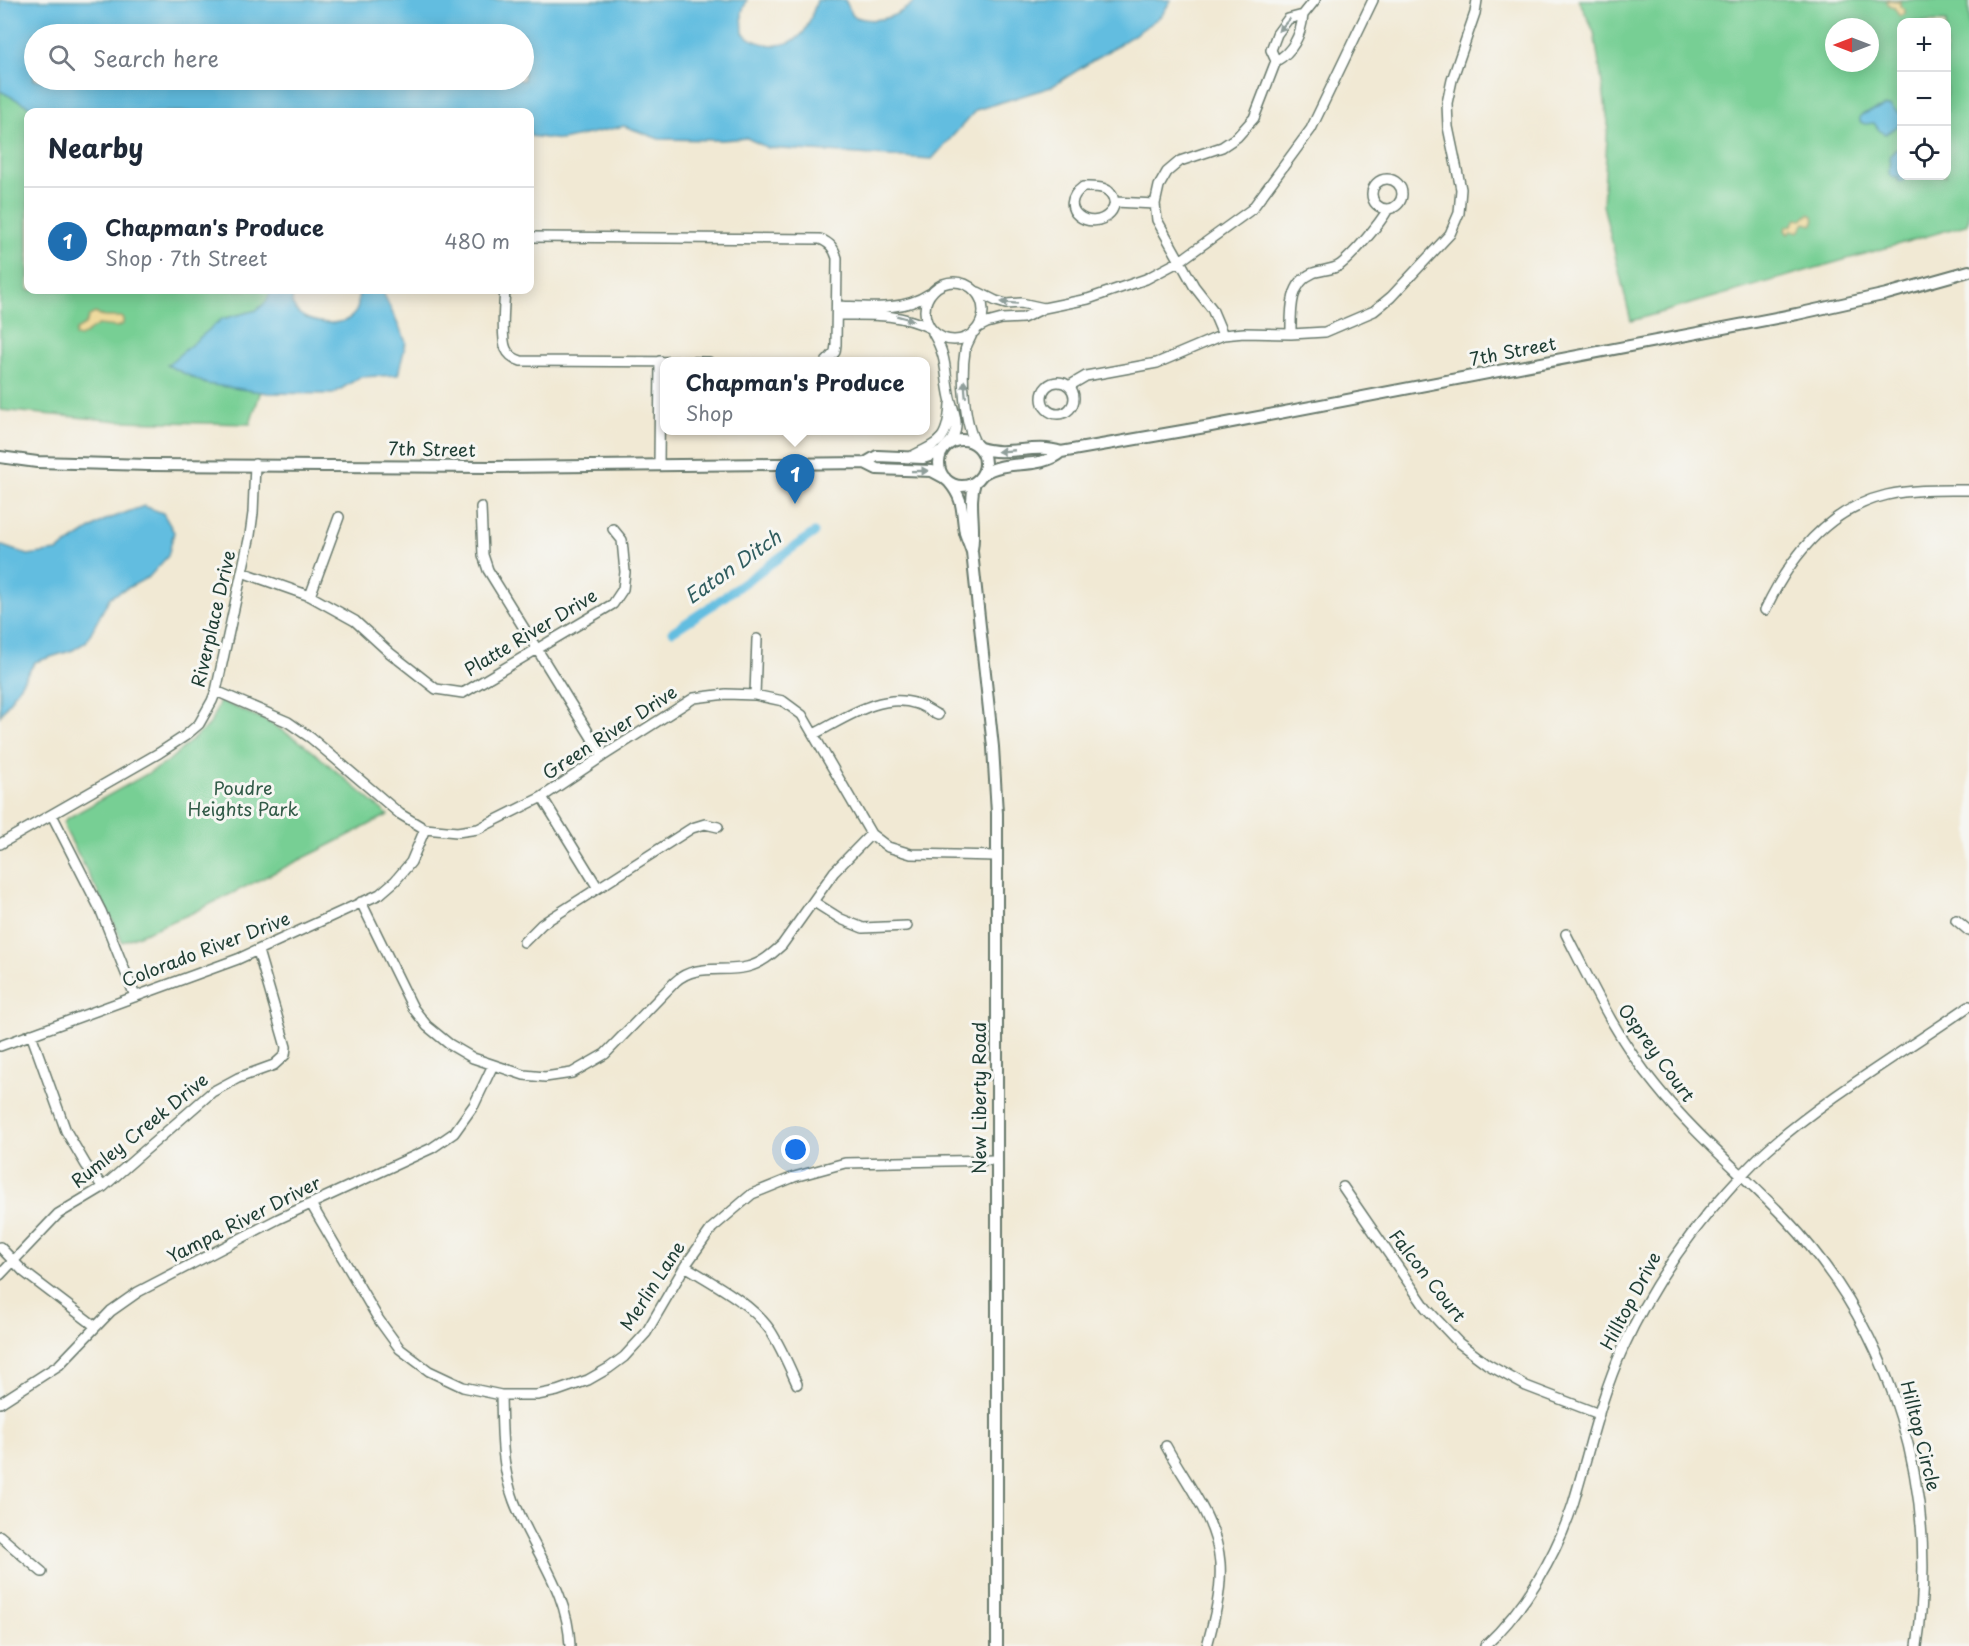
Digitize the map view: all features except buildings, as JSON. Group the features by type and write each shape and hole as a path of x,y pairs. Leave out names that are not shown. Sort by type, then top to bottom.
{"street":[{"path":"1223,335 1212,309 1194,286 1157,220 1155,204 1158,186 1167,172 1180,161 1222,147 1238,137 1254,118 1276,61 1285,56 1295,44 1303,15 1314,0"},
{"path":"837,310 906,318 931,329 947,340 956,340 987,323 1002,319 1023,318 1044,308 1112,292 1146,279 1180,261 1252,209 1311,129 1373,0"},
{"path":"1069,386 1086,376 1157,363 1223,335 1325,332 1374,311 1391,297 1450,234 1460,213 1461,189 1448,127 1447,103 1477,0"},
{"path":"1276,61 1272,50 1276,34 1288,19 1303,15"},
{"path":"1083,187 1106,189 1114,202 1113,210 1102,220 1081,219 1072,208 1073,199 1083,187"},
{"path":"1114,202 1155,204"},
{"path":"1291,334 1292,303 1299,285 1312,274 1339,266 1380,224 1388,209"},
{"path":"534,237 820,239 828,242 837,258 835,352 830,357"},
{"name":"7th Street","path":"978,446 995,452 1052,449 1061,452 1211,426 1797,314 1876,297 1969,271"},
{"path":"837,310 906,305 922,299 942,284 956,282 963,283 975,291 1006,304 1021,303 1044,308"},
{"path":"950,399 957,425 940,468 947,480 954,485 965,486 979,478 986,464 970,435 964,374 966,348 983,318 981,299 975,291"},
{"path":"910,457 933,445 945,435 949,419 950,399 946,361 942,347 927,321 925,306 931,293"},
{"path":"504,294 505,348 515,359 521,361 660,361 659,465"},
{"path":"946,448 966,440 978,446"},
{"name":"7th Street","path":"865,463 878,456 930,457 946,448"},
{"name":"7th Street","path":"979,478 991,469 1052,460 1061,452"},
{"name":"7th Street","path":"0,457 70,464 490,467 865,463 877,469 932,471 947,480"},
{"name":"Riverplace Drive","path":"0,844 185,736 199,724 216,691 242,572 253,513 255,464"},
{"name":"New Liberty Road","path":"972,552 975,532 972,502 979,478"},
{"name":"New Liberty Road","path":"947,480 962,501 966,533 972,552 995,779 997,1646"},
{"path":"1765,610 1778,584 1799,553 1813,537 1843,513 1860,504 1909,491 1969,490"},
{"path":"481,507 483,555 488,570 603,756"},
{"path":"310,596 339,517"},
{"name":"Platte River Drive","path":"242,572 310,596 355,621 436,689 464,693 613,604 622,588 625,572 622,540 613,529"},
{"path":"755,695 758,639"},
{"name":"Green River Drive","path":"216,691 288,722 311,738 400,814 425,829 457,832 478,829 542,797 694,698 726,694 755,695 783,701 802,715 871,834 888,847 911,854 996,856"},
{"path":"814,734 864,709 891,700 916,703 938,716"},
{"path":"542,797 598,888"},
{"path":"52,815 101,910 135,996"},
{"path":"524,942 542,924 692,828 705,824 718,827"},
{"name":"Colorado River Drive","path":"0,1046 258,951 380,894 395,882 411,862 425,829"},
{"path":"361,902 413,1008 427,1026 449,1044 473,1058 524,1076 545,1077 572,1073 605,1054 681,977 696,971 747,967 761,962 782,945 834,872 871,834"},
{"path":"814,902 841,919 863,928 907,926"},
{"path":"1956,920 1969,931"},
{"name":"Osprey Court","path":"1566,934 1602,1006 1644,1072 1688,1123 1741,1176"},
{"name":"Rumley Creek Drive","path":"0,1275 58,1214 103,1187 212,1092 238,1078 274,1065 285,1055 286,1047 258,951"},
{"name":"Hilltop Drive","path":"1485,1646 1522,1602 1540,1576 1554,1549 1572,1505 1599,1414 1620,1354 1661,1275 1697,1225 1768,1149 1827,1102 1969,1006"},
{"path":"31,1034 66,1131 86,1165 103,1187"},
{"name":"Yampa River Driver","path":"0,1403 60,1365 111,1311 138,1292 278,1219 432,1148 454,1132 474,1105 494,1065"},
{"name":"Merlin Lane","path":"311,1203 379,1320 400,1349 429,1371 463,1387 501,1395 537,1395 588,1380 609,1368 632,1349 646,1333 685,1266 712,1228 752,1194 794,1177 845,1163 996,1160"},
{"name":"Hilltop Circle","path":"1741,1176 1815,1252 1864,1328 1887,1376 1902,1420 1919,1497 1923,1568 1921,1621 1917,1646"},
{"name":"Falcon Court","path":"1343,1187 1426,1308 1459,1343 1487,1364 1526,1386 1599,1414"},
{"path":"0,1247 13,1262 95,1326"},
{"path":"685,1266 758,1316 776,1340 797,1384"},
{"path":"501,1395 503,1445 510,1488 520,1515 548,1567 563,1604 568,1619 570,1646"},
{"path":"1166,1446 1205,1514 1219,1554 1219,1590 1207,1646"},
{"path":"0,1536 42,1572"}],"green space":[{"path":"0,0 24,24 24,90 68,90 129,108 24,108 24,294 276,294 275,348 250,424 119,421 0,410"},
{"path":"1579,0 1969,0 1969,218 1966,225 1631,321 1603,205 1608,122 1594,32"},
{"name":"Poudre Heights Park","path":"220,701 265,720 304,744 388,815 190,914 122,942 64,823 66,819 165,764 210,724"}],"sand":[{"path":"1887,0 1900,1 1905,14 1899,16"},
{"path":"1809,214 1813,216 1812,225 1805,223 1799,232 1792,230 1788,234 1786,227"},
{"path":"95,313 105,317 121,317 123,324 117,327 98,325 80,337 75,336 76,330 85,325 89,316"}],"water":[{"path":"0,0 747,0 742,12 743,33 764,44 780,45 795,40 804,32 817,0 845,0 853,16 870,20 895,15 916,0 1171,0 1162,15 1051,87 976,110 932,159 768,148 747,138 659,139 624,126 562,140 534,136 534,108 31,108 0,91"},
{"path":"1890,106 1897,112 1897,126 1885,134 1874,123 1860,122 1860,116"},
{"path":"1897,149 1897,177 1889,174 1890,156"},
{"path":"270,294 293,294 292,304 300,314 315,321 331,323 353,315 358,307 359,294 384,294 406,342 398,375 360,377 333,394 268,393 206,384 167,365 222,319 257,310 267,301"},
{"path":"144,506 163,513 174,532 168,556 149,577 110,597 86,642 73,650 35,662 0,716 0,545 28,555 57,551 103,521"}],"waterway":[{"name":"Eaton Ditch","path":"673,631 814,533"}],"place":[{"name":"Chapman's Produce","path":"795,504"}]}
